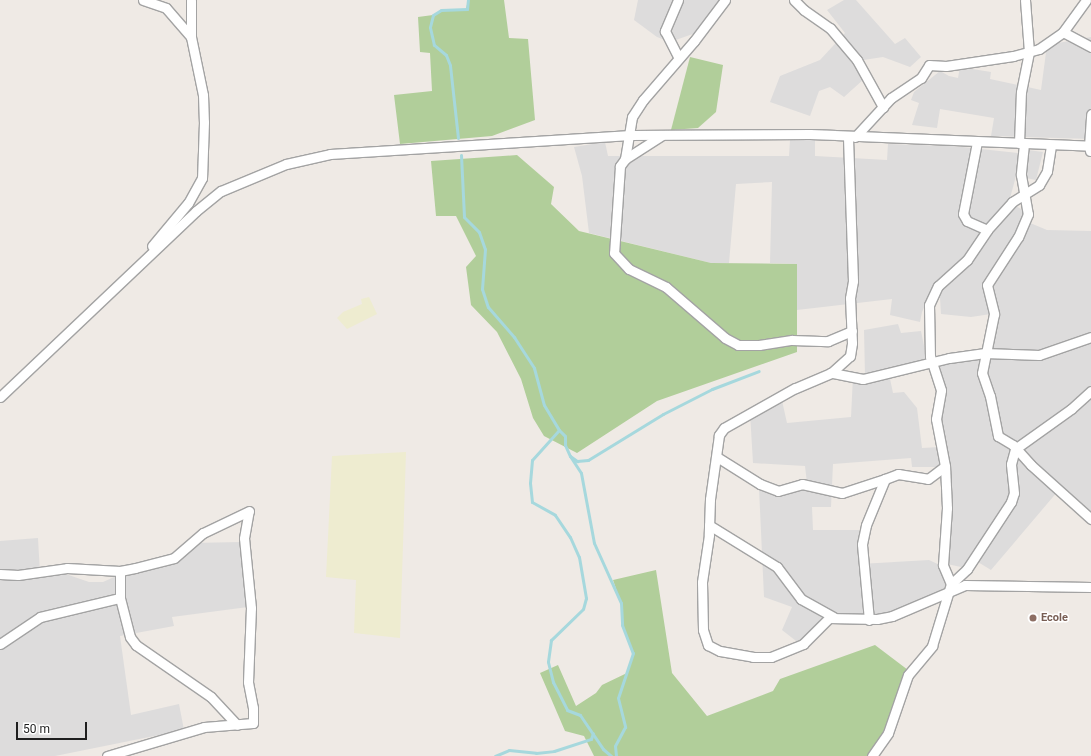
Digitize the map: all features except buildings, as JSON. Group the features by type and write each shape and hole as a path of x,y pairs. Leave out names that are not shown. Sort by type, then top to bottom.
{"street":[{"path":"143,0 166,8 191,37"},
{"path":"141,262 188,204 202,178 205,148 203,96 191,37 191,0"},
{"path":"678,0 666,30 679,58"},
{"path":"625,159 632,117 643,100 679,58 725,0"},
{"path":"794,0 804,10 830,28 857,60 882,107"},
{"path":"1024,0 1029,52 1021,92 1021,170 1023,195 1028,210 1026,221 987,286 994,314 982,373 990,396 997,434 1090,517"},
{"path":"833,616 823,622 803,644 771,657 736,655 708,645 703,630 702,582 709,525 710,499 719,435 724,428 795,388 831,373 850,356 852,331 850,298 853,276 851,136 897,94 921,78 927,67 932,64 946,66 1029,52 1045,46 1062,32 1086,0"},
{"path":"1062,32 1091,47"},
{"path":"2,392 141,262 221,191 247,178 286,164 330,154 630,135 780,134 851,136 1090,148 1091,114"},
{"path":"660,136 625,159 620,166 617,226 613,250 626,267 666,287 724,338 738,345 759,345 792,340 828,341 852,331"},
{"path":"977,142 963,214 967,221 988,230"},
{"path":"951,587 943,565 947,508 945,466 936,418 941,390 931,362 931,299 945,279 972,254 988,230 1015,199 1036,189 1044,178 1051,146"},
{"path":"831,373 863,378 931,362 985,353 1039,355 1091,336"},
{"path":"872,756 888,733 908,675 932,646 951,587 967,569 1011,502 1014,493 1011,464 1015,449 1071,409 1091,391"},
{"path":"717,457 760,484 778,491 802,484 842,493 898,474 928,479 945,466"},
{"path":"869,620 862,544 866,525 885,479"},
{"path":"0,574 18,575 67,568 120,571 174,558 204,533 249,511 244,538 251,608 248,682 254,716 253,723 204,727 107,756"},
{"path":"709,525 777,567 800,599 833,616 869,620 899,614 951,587 974,584 1091,587"},
{"path":"120,571 120,598 130,637 136,645 212,697 238,724"},
{"path":"0,644 40,617 120,598"}],"shaded area":[{"path":"638,0 724,0 704,30 670,42 657,37 634,20"},
{"path":"844,0 856,0 895,44 905,38 921,57 910,67 883,57 857,61 864,79 844,97 830,87 819,91 810,116 770,102 780,76 820,60 845,33 827,10"},
{"path":"1091,37 1091,139 991,136 994,118 940,109 937,128 912,125 919,103 911,100 914,92 940,71 949,76 958,78 960,67 991,72 990,79 1041,90 1047,45"},
{"path":"815,139 815,156 887,160 888,144 953,146 1027,154 1028,150 1043,152 1036,180 1016,176 1009,202 1026,212 1023,220 1047,230 1091,231 1091,520 1058,491 991,570 973,559 966,568 942,563 943,467 912,467 911,458 833,464 831,507 812,507 813,530 859,530 860,564 929,560 942,566 949,585 948,592 877,617 832,615 800,644 782,630 792,607 764,597 759,488 807,483 805,466 753,463 750,413 781,396 787,423 851,417 853,376 865,376 864,330 898,324 901,333 921,331 927,361 983,354 991,314 971,317 941,314 940,298 931,293 922,312 920,322 890,315 892,299 797,310 797,264 770,263 772,182 736,184 729,263 711,263 589,233 582,176 574,147 605,142 608,156 789,156 790,140","holes":["928,361 938,393 940,447 922,448 917,408 904,392 893,393 889,374"]},
{"path":"369,297 377,314 347,329 337,318 343,312 362,304 361,299"},
{"path":"406,452 400,638 354,633 356,580 326,577 332,456"},
{"path":"38,538 40,573 60,572 89,582 103,582 134,568 171,558 190,543 242,542 248,607 172,617 174,626 120,636 131,715 179,704 184,730 55,756 0,756 0,541"}],"green space":[{"path":"468,0 504,0 509,38 528,39 535,120 492,136 400,144 394,95 432,91 430,53 420,52 418,17 433,15 441,10 466,9"},
{"path":"690,57 723,65 716,112 698,128 671,130"},
{"path":"517,155 554,187 551,204 579,231 711,263 797,264 797,352 657,401 577,453 544,436 533,418 521,379 497,332 471,305 466,267 476,256 456,216 436,216 431,161"},
{"path":"656,570 672,673 707,716 773,691 780,679 875,645 908,670 877,747 868,756 594,756 584,736 565,731 540,673 558,665 576,706 596,693 602,685 627,673 633,653 622,625 621,603 613,580"}],"waterway":[{"path":"458,138 450,65 446,55 434,45 430,27 433,15 441,10 467,9 468,0"},
{"path":"461,155 464,217 479,232 485,249 482,289 488,307 514,337 534,368 544,405 559,430 532,460 530,483 532,502 555,515 570,537 579,557 586,598 583,609 551,640 548,662 553,682 567,710 580,715 603,749 611,756"},
{"path":"559,430 565,436 565,445 570,456 577,461 588,460 663,414 712,389 759,371"},
{"path":"570,456 581,473 594,543 621,603 622,625 633,653 618,698 625,727 615,746 616,756"},
{"path":"495,756 509,750 536,753 554,751 591,739 593,733"}],"place":[{"name":"Ecole","path":"1033,618"}]}
